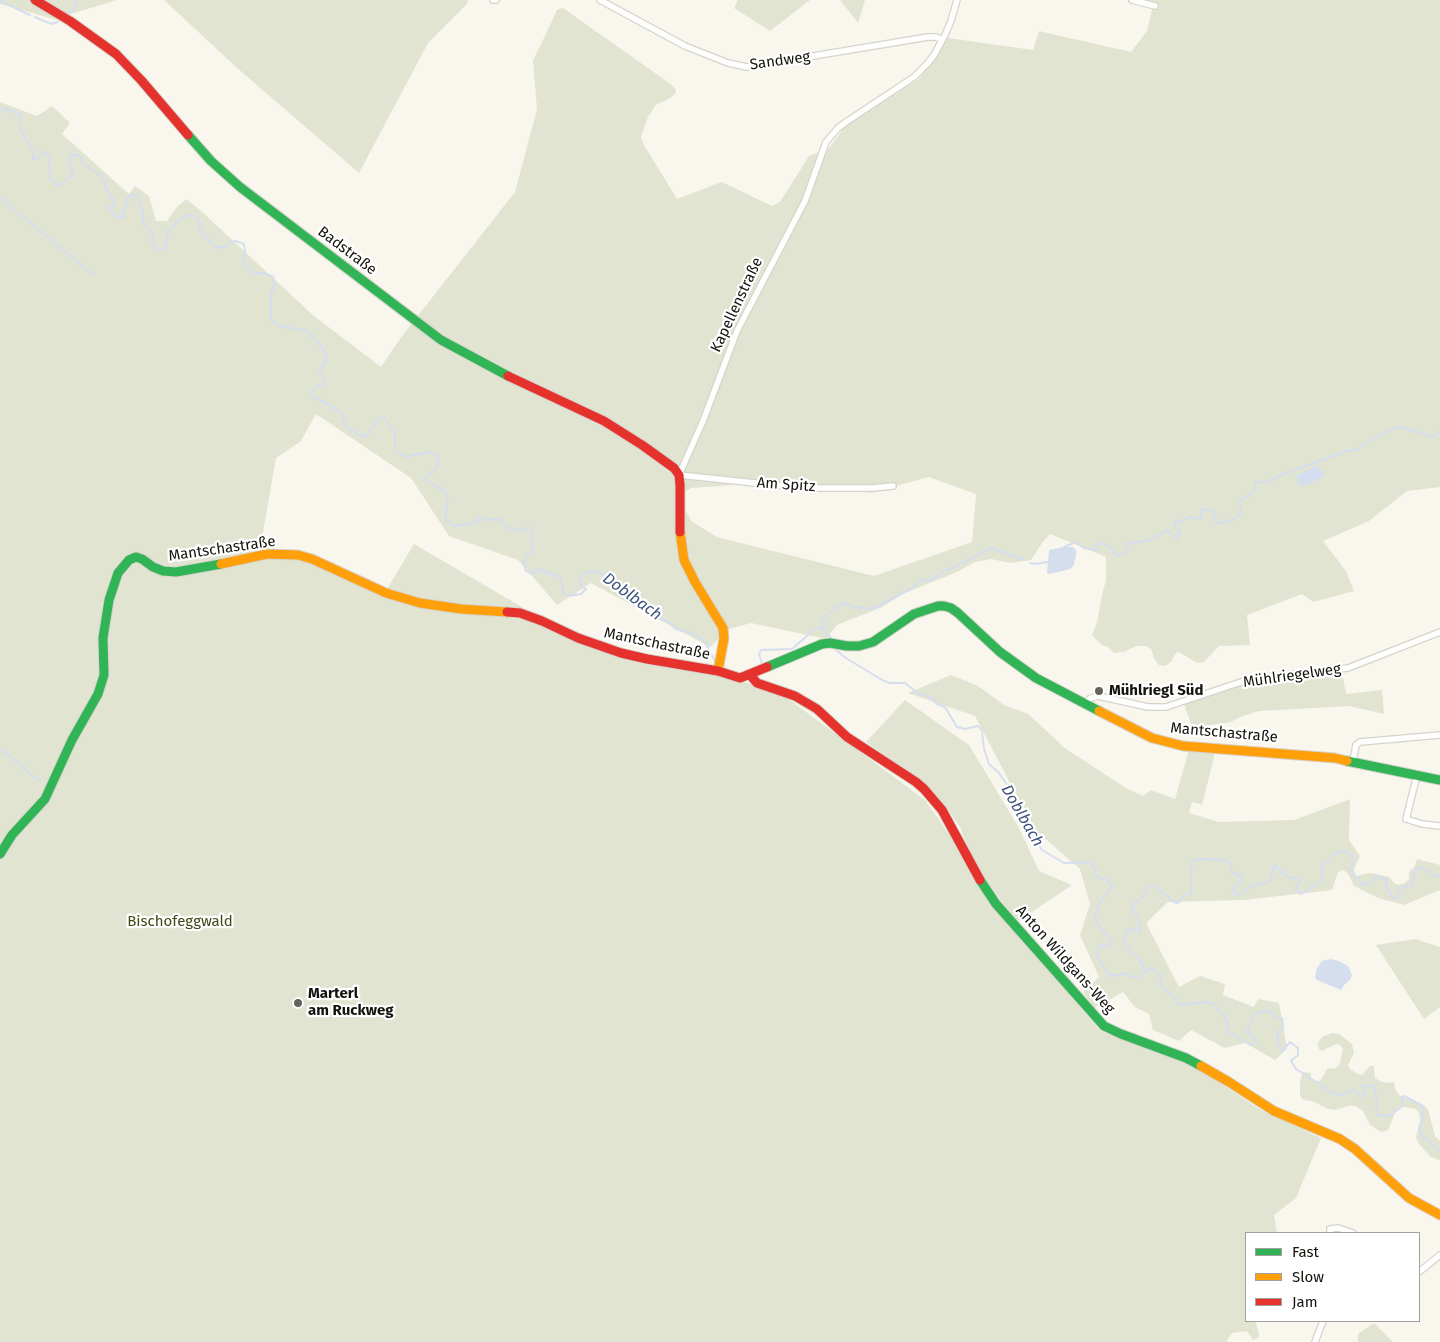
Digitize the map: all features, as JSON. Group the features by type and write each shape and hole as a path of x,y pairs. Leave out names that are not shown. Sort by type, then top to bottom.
{"street":[{"name":"Badstraße","path":"35,0 70,21 116,54 211,161 233,181 441,340 493,369 604,421 674,468 679,475"},
{"name":"Sandweg","path":"600,0 685,46 728,63 747,68 928,37 942,40"},
{"name":"Kapellenstraße","path":"718,671 724,638 723,628 684,560 680,533 679,475 703,421 737,331 805,201 826,142 846,122 914,77 934,55 951,21 957,0"},
{"path":"1132,0 1155,6"},
{"name":"Am Spitz","path":"679,475 803,488 873,488 893,486"},
{"name":"Mantschastraße","path":"0,854 12,835 45,800 80,724 98,694 104,676 103,638 109,600 118,573 129,560 136,557 163,571 176,572 267,554 298,555 312,559 386,593 420,603 461,609 502,610 520,613 597,646 620,653 718,671 740,678 812,647 834,644 847,646 866,644 883,636 914,614 938,606 944,606 958,612 1000,652 1022,669 1134,730 1164,742 1183,746 1317,756 1353,761 1440,780"},
{"name":"Mühlriegelweg","path":"1084,703 1098,696 1148,707 1166,707 1244,681 1348,668 1440,632"},
{"name":"Anton Wildgans-Weg","path":"750,675 756,683 794,696 817,709 847,737 924,789 942,810 982,884 996,904 1104,1026 1186,1058 1230,1082 1274,1111 1340,1139 1359,1153 1409,1198 1440,1215"},
{"path":"1353,761 1356,746 1360,742 1440,735"},
{"path":"1417,775 1406,819 1422,824 1440,826"},
{"path":"1330,1232 1330,1229 1338,1228 1350,1232"},
{"path":"1420,1271 1440,1255"},
{"path":"1315,1342 1323,1322"}],"green space":[{"path":"0,0 117,0 54,19 0,4"},
{"path":"164,0 468,0 467,4 428,43 359,173 236,67"},
{"path":"738,0 810,0 770,31 734,8"},
{"path":"840,0 865,0 858,23"},
{"name":"Bischofeggwald","path":"1141,0 1440,0 1440,487 1407,491 1369,521 1323,541 1346,571 1354,591 1313,602 1302,594 1247,615 1250,645 1219,646 1204,662 1197,663 1178,652 1171,662 1165,666 1159,665 1151,649 1146,646 1136,646 1124,652 1114,653 1092,635 1097,622 1106,581 1106,557 1050,534 1031,560 1010,563 991,559 975,562 957,572 903,594 882,607 837,625 826,639 751,623 729,629 710,647 591,583 557,605 518,560 449,536 411,478 316,414 301,441 276,458 262,538 278,551 387,589 414,544 563,631 779,692 925,800 1036,956 1100,1031 1198,1068 1259,1109 1321,1138 1296,1198 1274,1215 1277,1232 1245,1232 1245,1322 1255,1322 1259,1333 1258,1338 1253,1340 1247,1331 1232,1333 1227,1340 1228,1342 0,1342 0,102 37,116 52,106 70,123 62,134 129,194 135,186 149,196 156,221 167,221 176,208 186,199 314,316 381,367 402,336 515,192 537,109 533,61 557,10 563,8 672,85 676,90 675,94 670,98 656,105 648,117 641,137 677,199 722,182 772,206 780,202 809,156 823,150 827,151 846,125 919,79 948,38 1033,50 1039,31 1131,52 1147,31 1153,5","holes":["929,477 976,494 972,542 874,576 717,537 691,521 683,505 682,494 691,488 760,483 873,493"]},
{"path":"1342,672 1346,694 1382,690 1384,714 1349,706 1259,711 1231,722 1203,726 1191,724 1184,704 1245,683 1279,677"},
{"path":"951,675 978,686 1004,705 1028,714 1066,749 1126,788 1143,796 1151,790 1175,799 1189,750 1215,753 1202,805 1192,802 1189,813 1219,822 1294,820 1350,799 1349,840 1360,856 1354,869 1356,876 1371,873 1389,877 1394,883 1399,885 1409,879 1409,872 1415,866 1417,859 1440,865 1440,890 1404,905 1378,898 1354,886 1344,870 1338,872 1332,890 1244,900 1168,902 1146,923 1179,987 1200,976 1225,984 1223,995 1254,1007 1258,999 1279,1003 1287,1049 1275,1060 1245,1043 1225,1048 1191,1030 1179,1041 1153,1030 1149,1014 1135,1007 1123,992 1094,1008 1083,992 1099,977 1080,935 1090,904 1080,869 1034,829 975,716 908,693"},
{"path":"905,700 969,745 1019,828 1039,871 1072,885 1017,922 974,864 960,827 948,810 932,791 866,742"},
{"path":"1415,939 1440,947 1440,1007 1424,1019 1376,945"},
{"path":"1332,1033 1339,1034 1352,1044 1354,1053 1348,1065 1351,1070 1362,1075 1370,1066 1374,1066 1375,1078 1386,1083 1394,1082 1398,1094 1406,1099 1422,1104 1428,1109 1435,1136 1440,1141 1440,1160 1431,1157 1419,1144 1416,1137 1420,1121 1419,1113 1416,1109 1397,1108 1388,1130 1381,1132 1370,1125 1363,1111 1355,1106 1335,1110 1328,1109 1312,1101 1303,1100 1300,1096 1300,1083 1303,1072 1311,1073 1311,1079 1314,1082 1319,1081 1327,1069 1335,1069 1340,1063 1343,1049 1340,1045 1336,1044 1322,1051 1319,1049 1318,1043 1322,1037"},
{"path":"1374,1323 1393,1342 1358,1342 1358,1334"}],"water":[{"path":"1317,465 1323,471 1324,476 1305,486 1299,485 1296,476"},
{"path":"1073,547 1076,550 1074,565 1070,569 1047,573 1049,550"},
{"path":"1331,959 1348,966 1352,975 1341,990 1317,980 1315,977 1317,968 1322,961"}],"waterway":[{"path":"66,15 75,8 76,0"},
{"path":"0,1 30,15"},
{"path":"35,17 51,24 58,22"},
{"name":"Doblbach","path":"0,109 20,114 20,128 33,151 33,159 37,159 42,152 49,156 50,179 58,186 73,174 69,159 74,154 80,156 84,164 101,176 115,205 109,208 119,218 125,216 123,211 128,197 132,195 137,196 143,212 143,223 153,236 152,244 158,249 165,248 168,231 183,217 192,215 199,219 200,230 217,248 225,247 228,243 236,241 244,244 243,265 254,273 264,273 273,277 275,285 271,294 271,320 279,326 308,331 327,354 325,363 319,370 324,378 323,384 316,386 311,395 343,415 345,426 361,436 368,434 379,418 385,418 395,433 395,450 405,457 428,452 437,456 439,462 435,470 425,477 429,483 445,491 448,499 445,519 454,526 475,523 480,517 488,520 499,519 508,528 519,531 529,527 533,534 531,540 534,546 531,552 526,555 524,564 526,571 534,574 537,569 560,577 564,593 567,596 581,594 586,589 580,585 580,579 585,574 593,571 609,577 618,588 658,618 667,621 676,629 697,635 706,644 715,661"},
{"path":"0,198 95,276"},
{"path":"1064,547 1076,542 1084,548 1096,550 1100,543 1108,545 1117,556 1125,553 1128,543 1148,541 1168,530 1177,539 1180,533 1174,523 1191,517 1201,519 1202,509 1211,510 1216,516 1216,524 1233,520 1241,513 1240,500 1253,493 1256,482 1268,482 1281,475 1346,451 1355,450 1389,430 1401,427 1434,437 1440,431"},
{"path":"822,628 822,620 837,606 846,603 853,607 873,609 912,588 919,581 930,580 944,570 953,568 991,548 1023,559"},
{"path":"1030,563 1048,562"},
{"name":"Doblbach","path":"758,667 762,663 759,654 761,650 792,649 816,628 822,629 833,640"},
{"name":"Doblbach","path":"835,647 846,658 882,680 890,683 905,683 919,694 932,698 937,704 945,707 957,727 965,729 978,726 982,731 984,749 989,764 999,773 1013,794 1012,803 1017,814 1025,818 1032,827 1034,838 1042,850 1064,863 1087,862 1093,865 1098,878 1107,880 1112,885 1099,904 1095,916 1098,925 1112,940 1110,947 1099,944 1097,956 1109,975 1117,976 1123,973 1137,978 1146,972 1140,960 1130,951 1124,939 1126,932 1130,928 1140,932 1139,918 1132,906 1145,894 1148,886 1152,884 1174,902 1178,903 1186,894 1191,894 1191,867 1195,859 1226,860 1231,865 1232,873 1238,874 1243,879 1232,891 1236,896 1258,883 1265,884 1271,880 1274,865 1289,878 1298,878 1300,883 1295,888 1301,894 1322,881 1322,867 1335,853 1344,851 1352,855 1354,862 1350,869 1352,874 1363,884 1370,884 1376,876 1386,880 1387,888 1392,897 1396,899 1402,887 1411,886 1416,870 1423,868 1434,876 1440,875"},
{"name":"Doblbach","path":"723,667 736,674 743,673"},
{"path":"0,750 39,781"},
{"path":"1146,972 1151,968 1157,971 1161,978 1162,987 1176,999 1179,1005 1207,1002 1214,1004 1228,1021 1226,1027 1229,1032 1251,1045 1256,1042 1247,1031 1254,1014 1268,1010 1276,1018 1282,1018 1283,1028 1277,1033 1279,1047 1282,1051 1290,1042 1298,1048 1298,1055 1291,1061 1296,1069 1333,1093 1341,1095 1354,1090 1361,1097 1365,1093 1363,1085 1373,1086 1376,1093 1377,1115 1389,1116 1400,1108 1403,1103 1402,1097 1404,1096 1421,1105 1424,1108 1422,1111 1423,1120 1419,1129 1422,1136 1440,1151"}],"traffic: fast":[{"path":"188,135 211,161 240,187 441,340 508,376"},
{"path":"0,854 12,835 45,799 72,740 98,694 104,675 103,638 109,600 118,573 129,560 136,557 163,571 176,572 221,564"},
{"path":"767,667 822,644 859,646 873,642 914,614 938,606 944,606 958,613 1000,652 1036,678 1099,711"},
{"path":"1347,761 1440,780"},
{"path":"980,880 996,904 1104,1026 1186,1058 1201,1066"}],"traffic: slow":[{"path":"680,532 684,560 723,628 724,638 718,671"},
{"path":"221,564 267,554 298,555 312,559 386,593 420,603 461,609 507,612"},
{"path":"1099,711 1152,738 1183,746 1335,758 1347,761"},
{"path":"1201,1066 1274,1111 1340,1139 1355,1149 1409,1198 1440,1215"}],"traffic: jam":[{"path":"35,0 70,21 116,54 188,135"},
{"path":"508,376 604,421 674,468 679,475 680,485 680,532"},
{"path":"507,612 520,613 578,638 621,653 647,659 718,671 740,678 767,667"},
{"path":"750,675 757,683 795,696 817,709 847,737 924,789 942,810 980,880"}],"place":[{"name":"Mühlriegl Süd","path":"1099,691"},
{"name":"Marterl am Ruckweg","path":"298,1003"}]}
